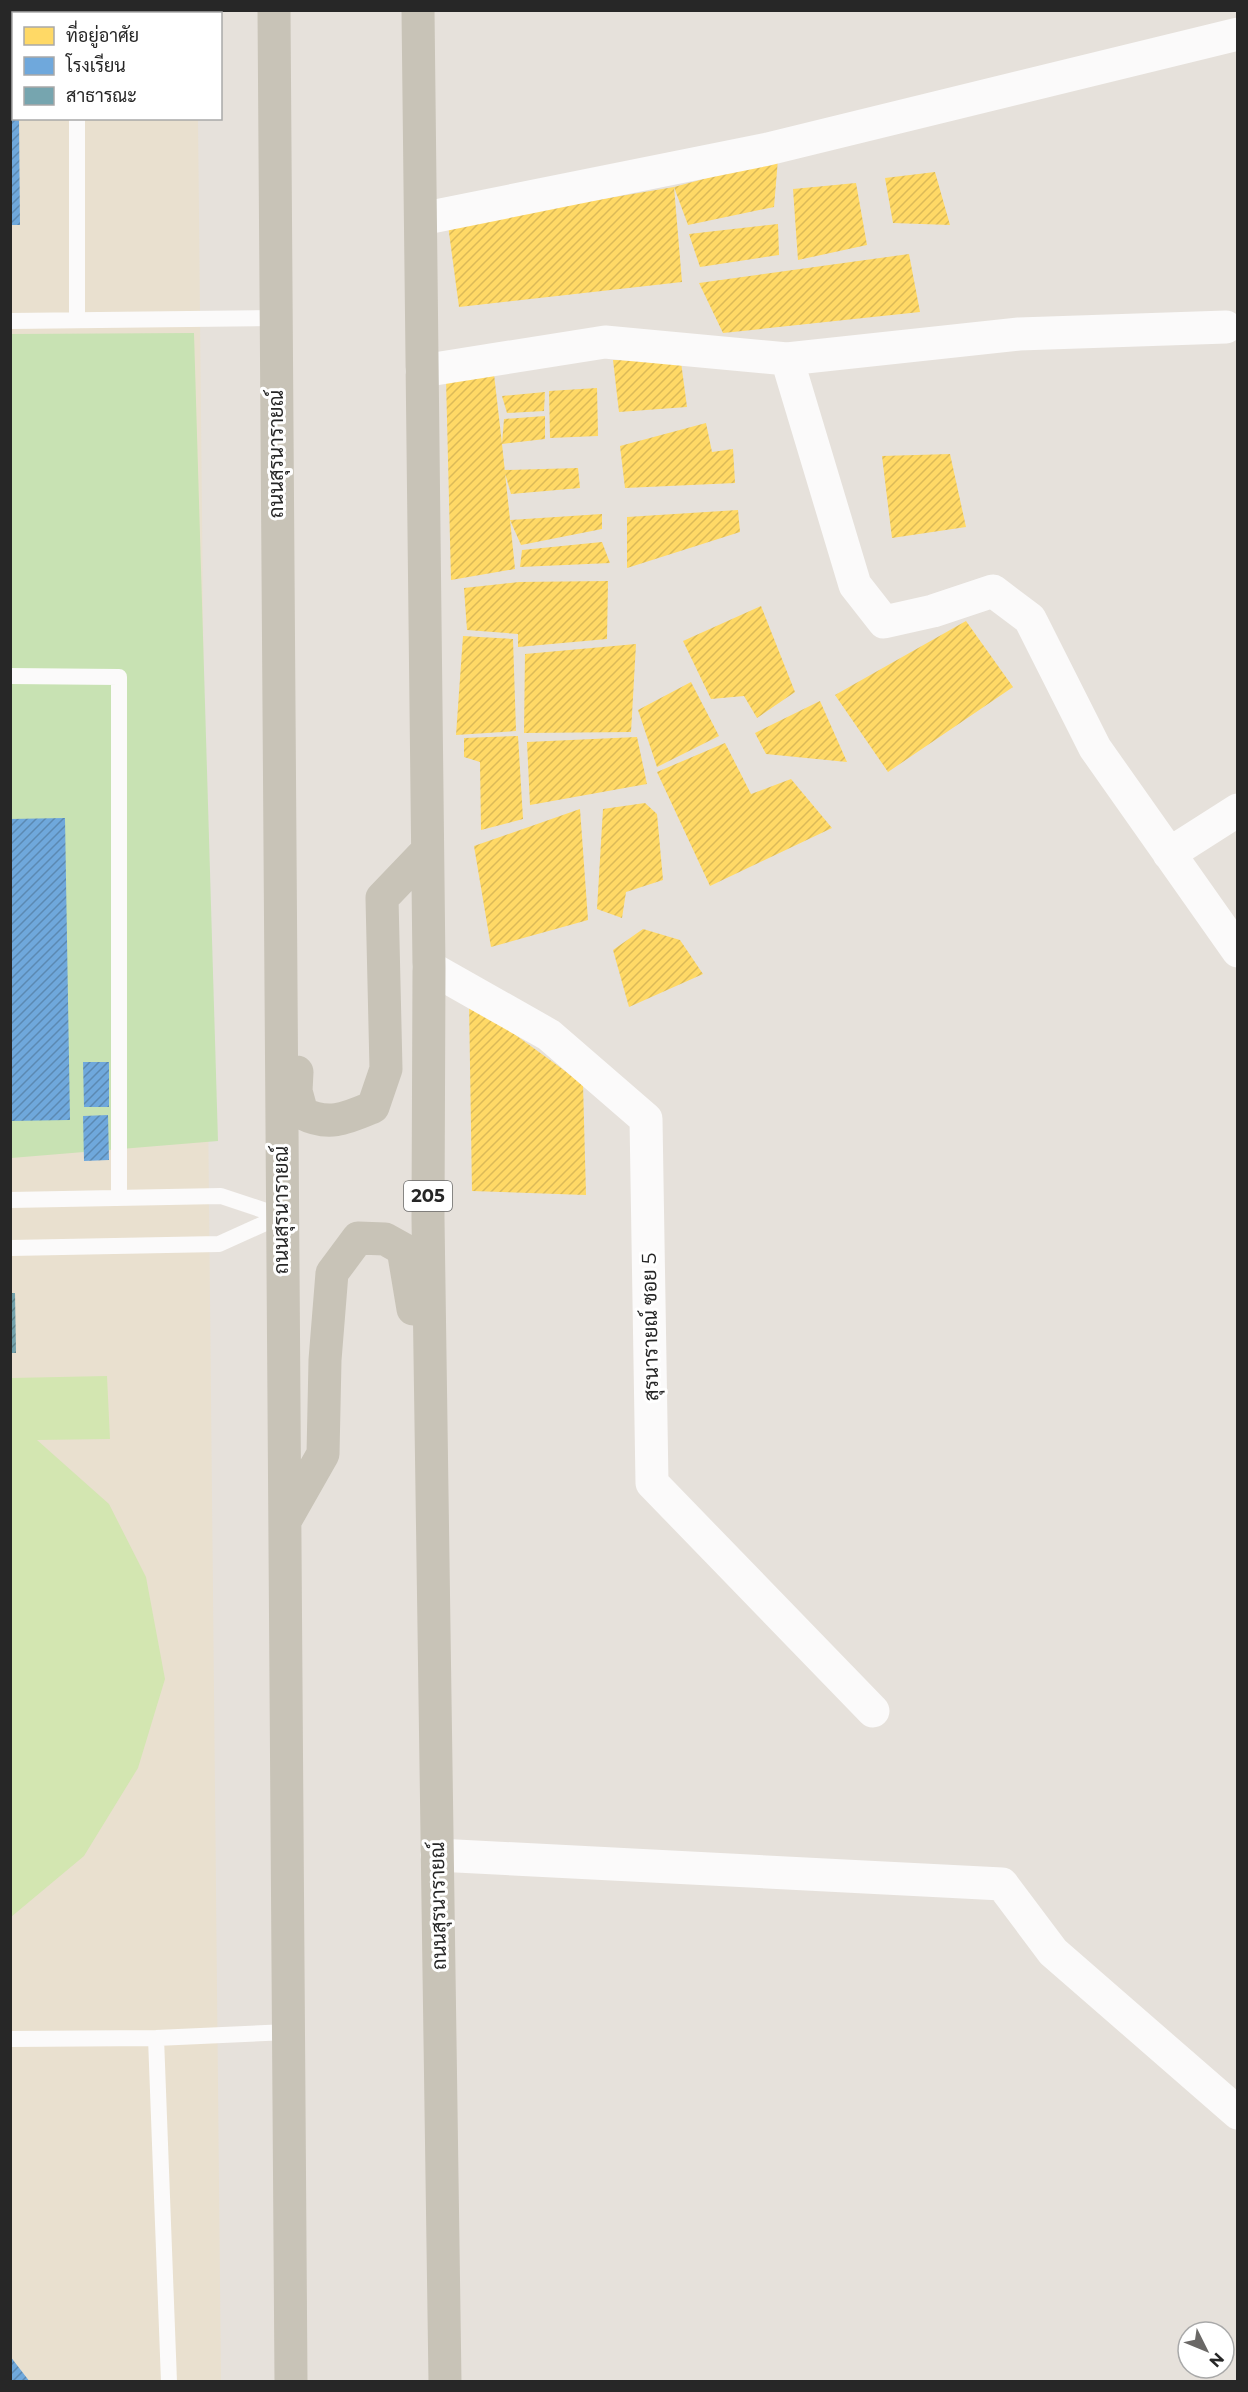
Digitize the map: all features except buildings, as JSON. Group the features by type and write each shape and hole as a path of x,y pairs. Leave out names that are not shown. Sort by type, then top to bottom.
{"main road":[{"name":"ถนนสุรนารายณ์","path":"274,10 291,2382"},
{"name":"ถนนสุรนารายณ์","path":"418,10 429,967 428,1218 445,2382"},
{"name":"ถนนสุรนารายณ์","path":"279,898 297,1049 297,1091 302,1113 317,1121 342,1121 373,1107 386,1069 382,898 428,851"},
{"name":"ถนนสุรนารายณ์","path":"284,1523 323,1454 325,1360 332,1273 358,1238 385,1239 403,1249 431,1431"}],"street":[{"path":"421,219 768,148 1238,34"},
{"path":"422,371 605,342 787,359 1019,334 1226,327"},
{"path":"787,359 855,585 884,622 933,611 993,591 1030,619 1095,748 1238,951"},
{"path":"1169,855 1238,810"},
{"name":"สุรนารายณ์ ซอย 5","path":"429,967 549,1035 646,1119 652,1484 873,1711"},
{"path":"437,1855 1002,1884 1053,1952 1238,2114"}],"lane":[{"path":"77,120 77,320"},
{"path":"10,321 276,318"},
{"path":"10,676 119,677 119,1198"},
{"path":"10,1200 220,1196 281,1216"},
{"path":"10,1248 219,1244 281,1216"},
{"path":"10,2039 156,2038 288,2032"},
{"path":"156,2038 169,2382"}],"shaded area":[{"path":"11,11 197,11 12,12 12,120 198,120 221,2381 11,2382"}],"green space":[{"path":"194,333 218,1141 11,1158 11,334"},
{"path":"107,1376 110,1439 37,1440 109,1504 146,1577 165,1679 138,1768 84,1856 11,1917 11,1378"}]}
